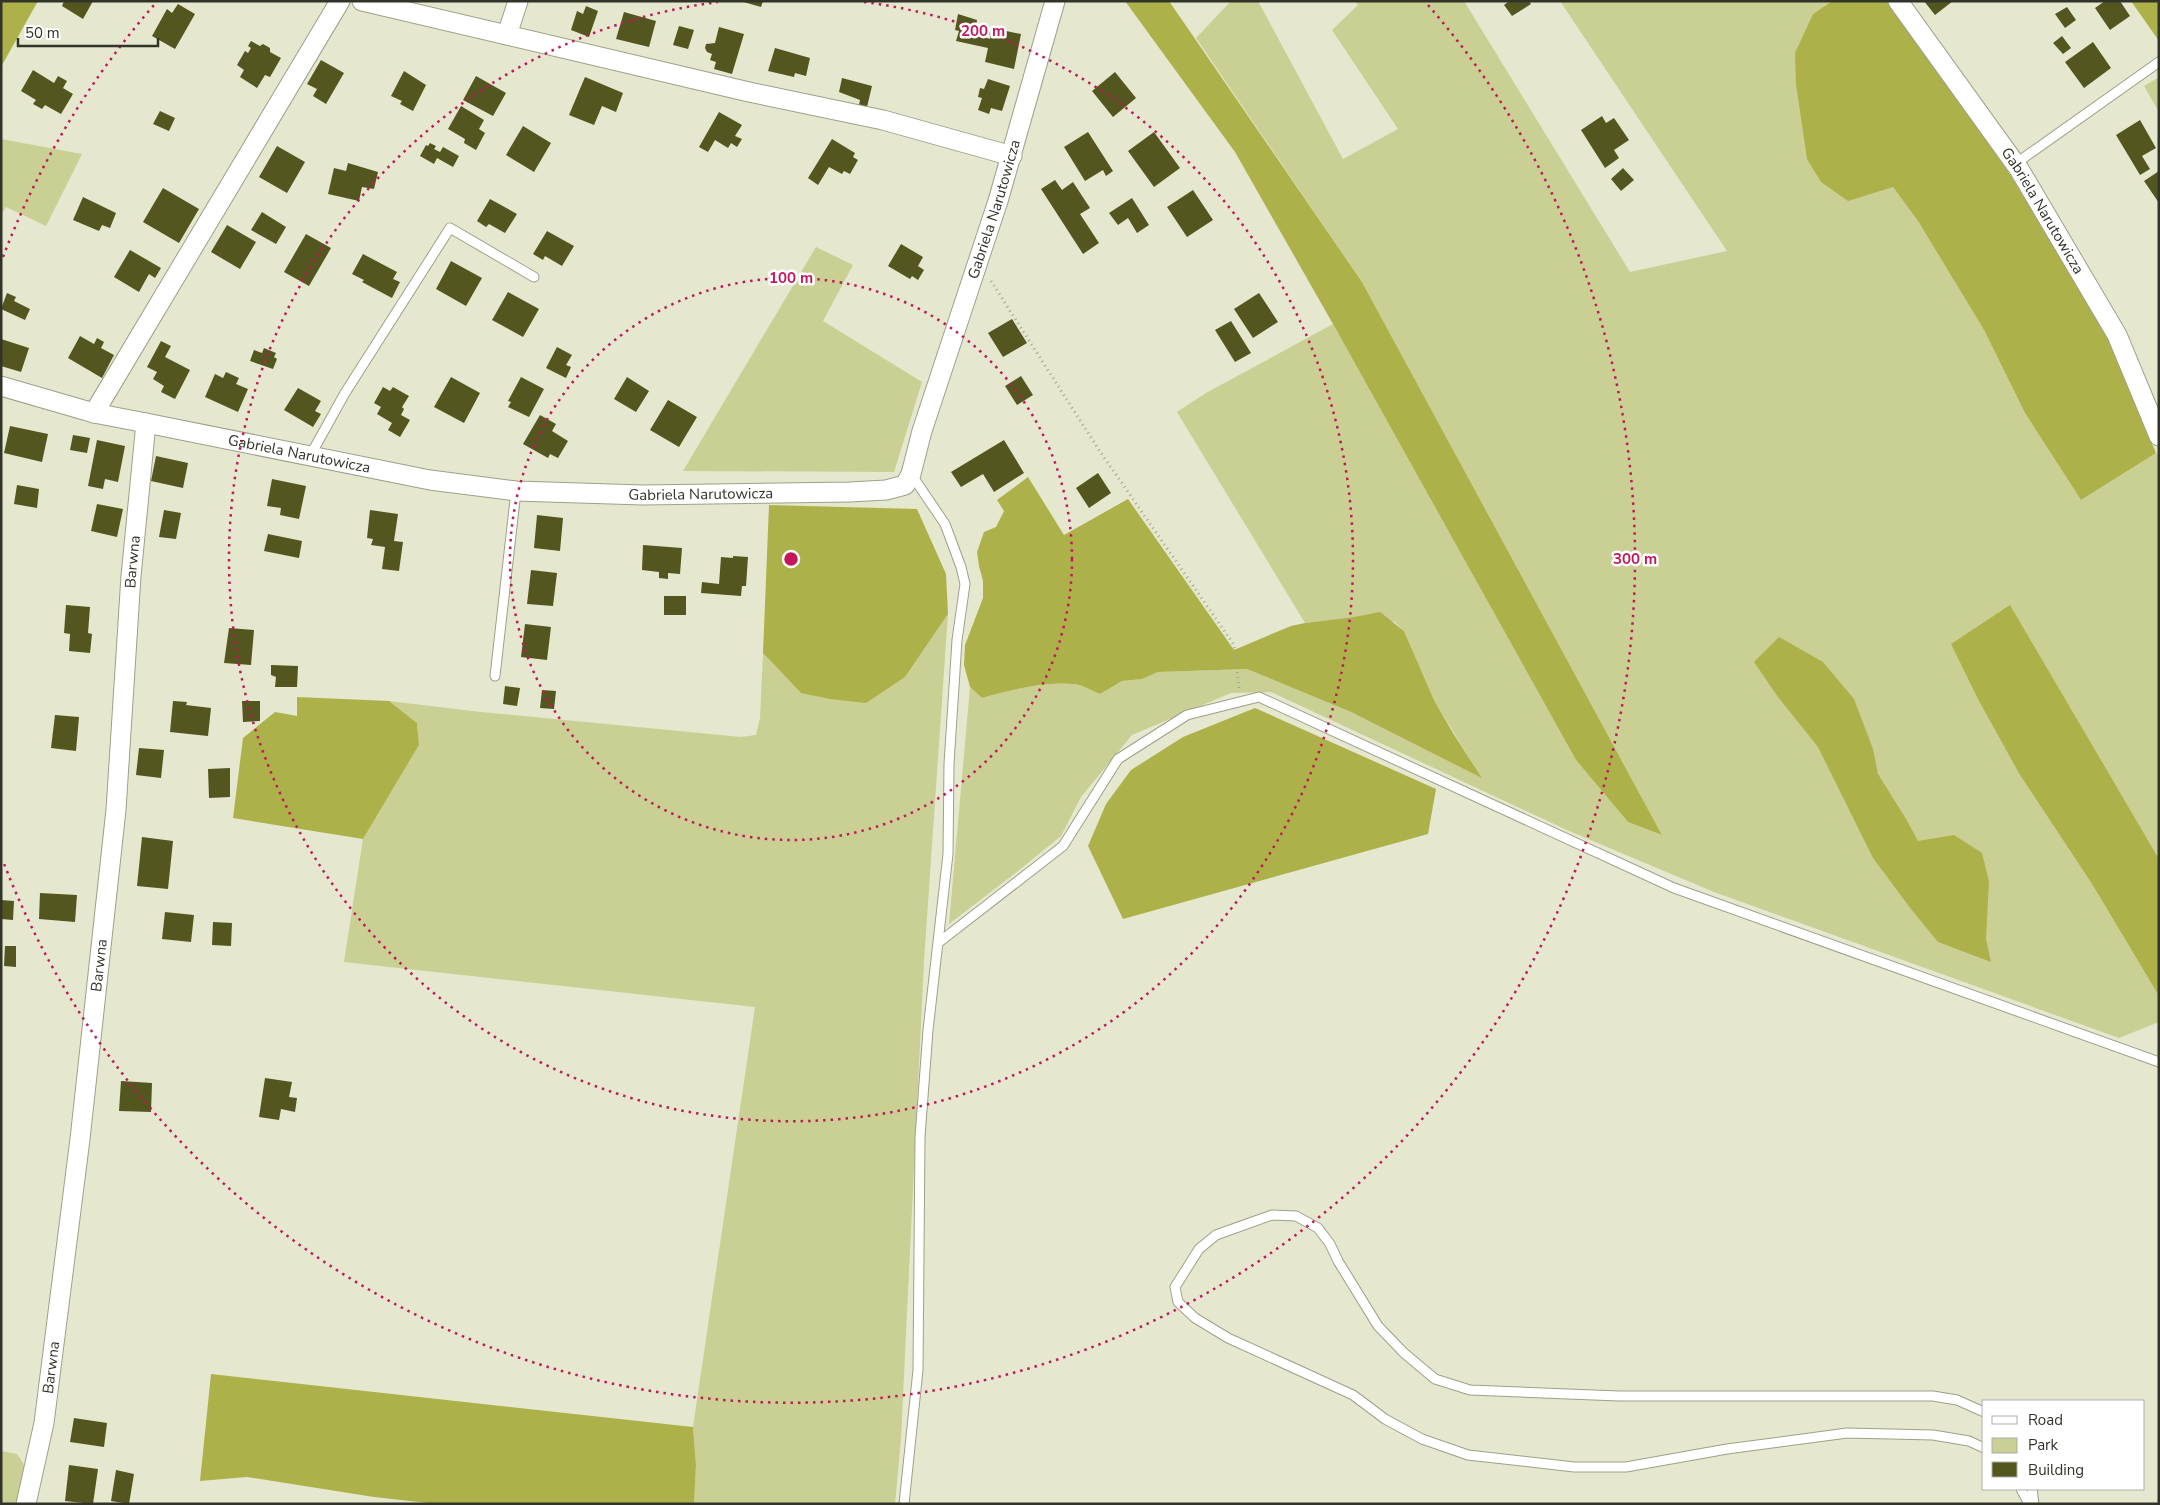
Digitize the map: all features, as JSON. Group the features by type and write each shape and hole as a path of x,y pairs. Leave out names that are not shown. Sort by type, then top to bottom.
{"street":[{"path":"94,413 340,1"},
{"path":"362,1 749,92 882,120 1012,156"},
{"path":"507,35 518,1"},
{"name":"Gabriela Narutowicza","path":"1,386 94,413 430,480 516,491 643,495 850,492 886,490 905,485 911,474 922,431 1012,156 1055,1"},
{"name":"Gabriela Narutowicza","path":"1898,1 2014,164 2117,334 2159,436"},
{"name":"Barwna","path":"26,1504 44,1423 80,1139 116,810 131,576 146,423"}],"lane":[{"path":"2014,164 2159,62"},
{"path":"310,456 345,393 450,228 534,277"},
{"path":"904,1504 918,1370 920,1137 928,1030 948,854 949,764 957,640 965,584 961,567 945,524 911,474"},
{"path":"495,676 516,491"},
{"path":"938,943 1063,846 1118,760 1186,715 1259,697 1674,888 2159,1062"},
{"path":"1982,1411 1957,1400 1933,1396 1619,1396 1470,1390 1435,1379 1404,1352 1378,1326 1338,1261 1330,1244 1318,1228 1296,1216 1272,1215 1216,1235 1199,1249 1175,1287 1178,1302 1195,1318 1228,1338 1352,1396 1385,1419 1422,1439 1468,1455 1574,1467 1626,1467 1727,1448 1847,1433 1933,1435 1969,1440 1982,1447"},
{"path":"2021,1490 2028,1504"},
{"path":"2032,1490 2034,1504"}],"path":[{"path":"978,261 1099,450 1234,645 1241,701"}],"green space":[{"path":"1231,1 1258,1 1343,159 1398,129 1332,30 1358,5 1355,1 1464,1 1630,272 1727,251 1560,1 1832,1 1813,14 1893,187 1918,221 1984,330 2025,413 2081,500 2156,453 2159,457 2159,859 2010,606 2020,775 2092,884 2159,996 2159,1022 2119,1038 1714,892 1569,831 1271,692 1231,693 1132,735 1081,797 1061,836 949,924 970,687 982,698 1016,689 1063,683 1084,687 1100,694 1122,681 1142,679 1158,672 1247,669 1351,712 1481,777 1434,700 1404,631 1395,622 1354,617 1305,623 1177,412 1206,393 1333,324 1576,760 1628,822 1662,835 1362,282 1196,38"},
{"path":"2159,77 2159,112 2144,86"},
{"path":"1,139 82,154 46,226 6,207 1,215"},
{"path":"816,247 853,265 823,321 922,382 894,472 683,471"},
{"path":"948,614 924,961 901,1438 895,1504 694,1504 696,1465 693,1427 755,1007 344,962 363,839 419,745 417,723 389,701 481,712 741,737 756,735 760,718 763,653 801,693 905,677"},
{"path":"1,1451 17,1454 27,1469 19,1504 1,1504"}],"shaded area":[{"path":"1,1 38,1 1,67"},
{"path":"1125,1 1169,1 1362,282 1662,835 1628,822 1576,760 1235,152"},
{"path":"1832,1 1889,1 2011,176 2107,334 2156,453 2081,500 2025,413 1984,330 1918,221 1893,187 1848,201 1821,182 1807,159 1796,84 1795,53 1813,14"},
{"path":"2131,1 2159,1 2159,41"},
{"path":"1028,477 1064,535 1128,499 1234,650 1291,626 1380,612 1404,631 1434,700 1482,778 1351,712 1247,669 1158,672 1142,679 1122,681 1100,694 1084,687 1063,683 1016,689 982,698 970,687 964,665 965,645 983,598 983,581 977,552 984,532 996,527 1004,511 997,500"},
{"path":"769,505 917,509 946,574 948,614 905,677 866,703 830,699 801,693 763,653"},
{"path":"2010,605 2159,859 2159,996 2092,884 2020,775 1978,699 1951,644"},
{"path":"1779,637 1823,662 1854,699 1873,749 1878,774 1918,841 1954,835 1982,853 1989,881 1986,939 1991,962 1938,942 1873,858 1818,747 1778,697 1754,662"},
{"path":"297,697 389,701 417,723 419,745 363,839 233,818 243,738 275,712 297,716"},
{"path":"1255,708 1436,789 1428,834 1123,919 1088,846 1106,804 1131,770 1183,737"},
{"path":"211,1374 693,1427 696,1465 694,1504 437,1504 374,1497 247,1477 200,1481"}],"building":[{"path":"64,1 93,1 83,19 62,6"},
{"path":"740,1 763,1 761,7"},
{"path":"1509,1 1529,1 1531,4 1512,16 1504,5"},
{"path":"1924,1 1953,1 1935,15"},
{"path":"2105,1 2120,1 2130,16 2110,30 2095,8"},
{"path":"178,4 195,14 175,49 152,36 167,9 172,13"},
{"path":"586,6 598,11 589,37 571,30 577,11 583,14"},
{"path":"2067,7 2076,20 2065,28 2055,14"},
{"path":"624,12 656,21 649,47 616,39"},
{"path":"958,14 977,20 976,27 986,29 984,37 990,39 992,28 1021,34 1014,69 985,62 988,48 956,41 959,31 955,30"},
{"path":"679,26 694,30 688,49 673,45"},
{"path":"719,27 744,34 732,74 714,69 716,62 710,60 712,54 707,52 705,48 706,44 715,43"},
{"path":"2062,36 2071,48 2063,54 2053,43"},
{"path":"251,41 260,46 263,44 270,48 270,52 281,58 270,77 265,75 257,88 240,77 244,70 237,65 245,51 248,53 251,48 248,46"},
{"path":"2093,42 2111,68 2084,88 2065,62"},
{"path":"775,48 810,58 806,76 795,73 794,77 768,71"},
{"path":"321,60 344,73 326,104 313,96 317,89 307,84"},
{"path":"33,70 54,83 58,76 67,81 63,88 73,94 61,114 45,105 42,109 33,104 36,100 21,91"},
{"path":"404,71 426,85 413,111 400,104 402,101 391,96"},
{"path":"1115,72 1136,98 1113,117 1092,91"},
{"path":"476,76 506,93 493,116 463,100"},
{"path":"585,77 623,93 616,112 602,106 594,125 569,115"},
{"path":"842,78 872,86 867,107 859,105 860,100 839,92"},
{"path":"988,79 1010,86 1002,111 991,108 989,114 978,110 982,98 978,97 980,88 984,89"},
{"path":"461,106 484,120 479,129 485,133 476,150 464,143 465,139 448,129"},
{"path":"160,111 175,118 169,131 153,124"},
{"path":"719,112 742,125 735,136 742,139 737,147 731,143 728,148 715,140 708,152 699,147"},
{"path":"1602,116 1606,123 1614,118 1629,140 1614,150 1619,158 1605,168 1581,130"},
{"path":"2140,120 2156,148 2142,156 2150,169 2140,175 2116,135"},
{"path":"523,126 551,143 534,172 506,155"},
{"path":"1088,132 1113,171 1106,176 1103,170 1085,181 1064,147"},
{"path":"1154,132 1180,168 1154,187 1128,151"},
{"path":"832,139 855,153 853,157 858,160 850,174 844,171 842,174 829,167 818,185 808,178"},
{"path":"430,143 436,146 434,149 440,152 443,147 459,156 453,167 437,158 434,164 420,156 426,145 428,146"},
{"path":"277,146 305,162 287,193 259,177"},
{"path":"348,163 378,172 374,189 362,187 359,201 328,194 334,168 346,171"},
{"path":"1623,168 1634,180 1621,191 1611,179"},
{"path":"2159,171 2159,203 2144,181"},
{"path":"1055,180 1062,190 1073,182 1090,208 1080,214 1099,243 1083,254 1041,189"},
{"path":"163,188 199,209 179,243 143,222"},
{"path":"1193,190 1213,220 1187,237 1167,207"},
{"path":"83,197 116,213 110,228 102,225 99,231 73,220"},
{"path":"1132,198 1149,225 1137,233 1128,218 1118,225 1109,213"},
{"path":"490,199 517,214 505,233 489,224 486,227 477,221"},
{"path":"262,212 286,227 276,244 251,230"},
{"path":"227,225 256,242 240,269 211,252"},
{"path":"547,231 574,246 562,266 545,256 543,260 533,254"},
{"path":"306,234 331,248 309,286 284,272"},
{"path":"901,244 923,257 918,266 924,270 918,280 912,276 910,279 888,266"},
{"path":"130,250 161,268 155,278 149,274 139,292 114,277"},
{"path":"363,254 397,272 393,279 400,282 392,298 362,282 364,280 352,274"},
{"path":"451,261 482,278 466,306 436,289"},
{"path":"508,292 539,309 523,337 492,320"},
{"path":"7,293 16,297 14,301 30,309 25,320 1,309"},
{"path":"1259,293 1278,322 1253,338 1234,309"},
{"path":"1012,319 1027,343 1003,357 988,333"},
{"path":"1231,321 1251,353 1235,362 1215,330"},
{"path":"80,336 94,344 97,338 104,342 101,348 114,355 102,378 68,358"},
{"path":"1,339 29,348 21,372 1,366"},
{"path":"161,341 171,346 165,357 190,370 175,399 161,392 164,386 153,379 157,372 147,367"},
{"path":"557,347 572,355 566,365 571,367 566,378 546,368"},
{"path":"264,348 276,353 274,357 277,359 273,369 250,361 254,350 262,353"},
{"path":"226,372 239,378 236,384 248,389 238,412 205,397 215,374 223,378"},
{"path":"1021,376 1033,395 1017,405 1005,386"},
{"path":"451,377 480,393 464,423 434,407"},
{"path":"521,377 544,389 529,417 508,407 511,402 508,401"},
{"path":"627,377 649,391 636,412 614,399"},
{"path":"383,387 390,391 393,387 409,396 402,407 404,409 401,415 410,420 400,437 388,430 392,423 377,414 381,407 374,403"},
{"path":"298,388 321,401 315,411 321,414 313,427 284,410"},
{"path":"668,400 697,417 679,447 650,430"},
{"path":"540,415 556,424 552,431 568,441 558,458 550,454 548,458 523,444"},
{"path":"10,426 48,434 42,462 4,453"},
{"path":"73,435 90,438 87,453 70,450"},
{"path":"97,440 125,446 118,482 105,479 103,489 88,486"},
{"path":"1004,440 1024,473 994,492 983,474 961,487 951,472"},
{"path":"156,456 188,463 183,488 151,481"},
{"path":"1098,473 1111,493 1089,508 1076,488"},
{"path":"272,479 306,486 299,519 280,515 281,508 267,506"},
{"path":"17,485 39,489 37,508 14,504"},
{"path":"97,504 123,509 117,537 91,531"},
{"path":"164,510 181,513 176,539 159,537"},
{"path":"370,510 398,514 394,541 403,542 399,571 382,569 385,547 371,545 373,539 367,538"},
{"path":"537,515 563,518 560,551 534,548"},
{"path":"268,534 302,541 299,558 264,551"},
{"path":"643,545 682,548 680,574 668,573 668,579 659,578 659,572 642,570"},
{"path":"733,556 748,557 746,586 742,586 741,596 701,593 702,582 719,584 721,557 733,558"},
{"path":"531,570 557,573 553,606 527,604"},
{"path":"664,596 686,596 686,615 664,615"},
{"path":"66,605 90,607 88,633 92,634 90,653 69,651 70,634 64,633"},
{"path":"525,624 551,627 547,660 521,657"},
{"path":"229,628 254,630 251,665 224,663"},
{"path":"271,665 298,666 297,687 275,687 276,677 271,675"},
{"path":"505,686 520,688 517,706 503,704"},
{"path":"542,690 556,691 554,709 540,708"},
{"path":"173,701 187,702 186,705 211,708 208,736 170,732"},
{"path":"242,701 260,701 260,721 243,722"},
{"path":"55,715 79,717 76,751 51,748"},
{"path":"139,748 164,750 161,778 136,775"},
{"path":"230,768 230,797 209,798 208,769"},
{"path":"142,837 173,841 168,889 137,886"},
{"path":"40,893 77,895 75,922 39,919"},
{"path":"1,900 14,901 13,920 1,919"},
{"path":"165,912 194,915 191,942 162,939"},
{"path":"213,922 232,923 231,946 212,945"},
{"path":"5,946 16,946 16,967 4,966"},
{"path":"265,1078 292,1082 289,1097 297,1098 295,1112 281,1109 279,1120 259,1117"},
{"path":"121,1081 152,1083 151,1112 119,1111"},
{"path":"74,1418 107,1423 104,1447 70,1442"},
{"path":"69,1465 98,1469 93,1504 65,1501"},
{"path":"116,1470 134,1474 129,1504 111,1501"}]}
